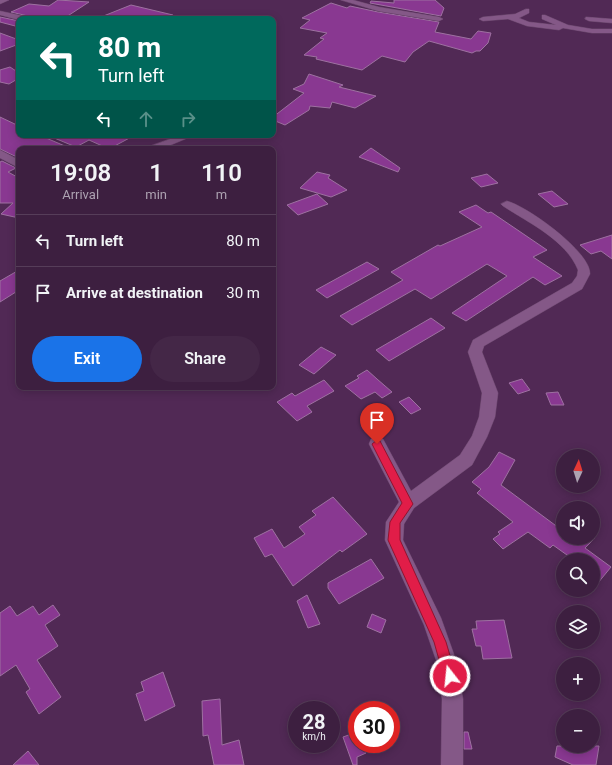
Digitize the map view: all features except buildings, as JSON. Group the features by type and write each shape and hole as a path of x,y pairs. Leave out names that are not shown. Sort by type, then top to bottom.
{"street":[{"path":"0,2 5,0"},
{"path":"345,0 378,9 439,19"},
{"path":"483,19 510,17 526,11"},
{"path":"0,13 16,17"},
{"path":"510,17 538,26 592,31 612,31"},
{"path":"545,17 566,28"},
{"path":"589,19 612,22"},
{"path":"160,146 182,138"},
{"path":"0,153 16,163"},
{"path":"452,765 454,704 450,676 440,642 394,540 395,522 408,504 466,460 479,438 487,418 490,393 475,352 478,343 560,298 577,286 583,278 584,270 581,263 568,245 507,204"},
{"path":"377,444 408,504"}],"route":[{"path":"377,444 408,504 402,510 395,522 394,540 440,642 450,676"}]}
